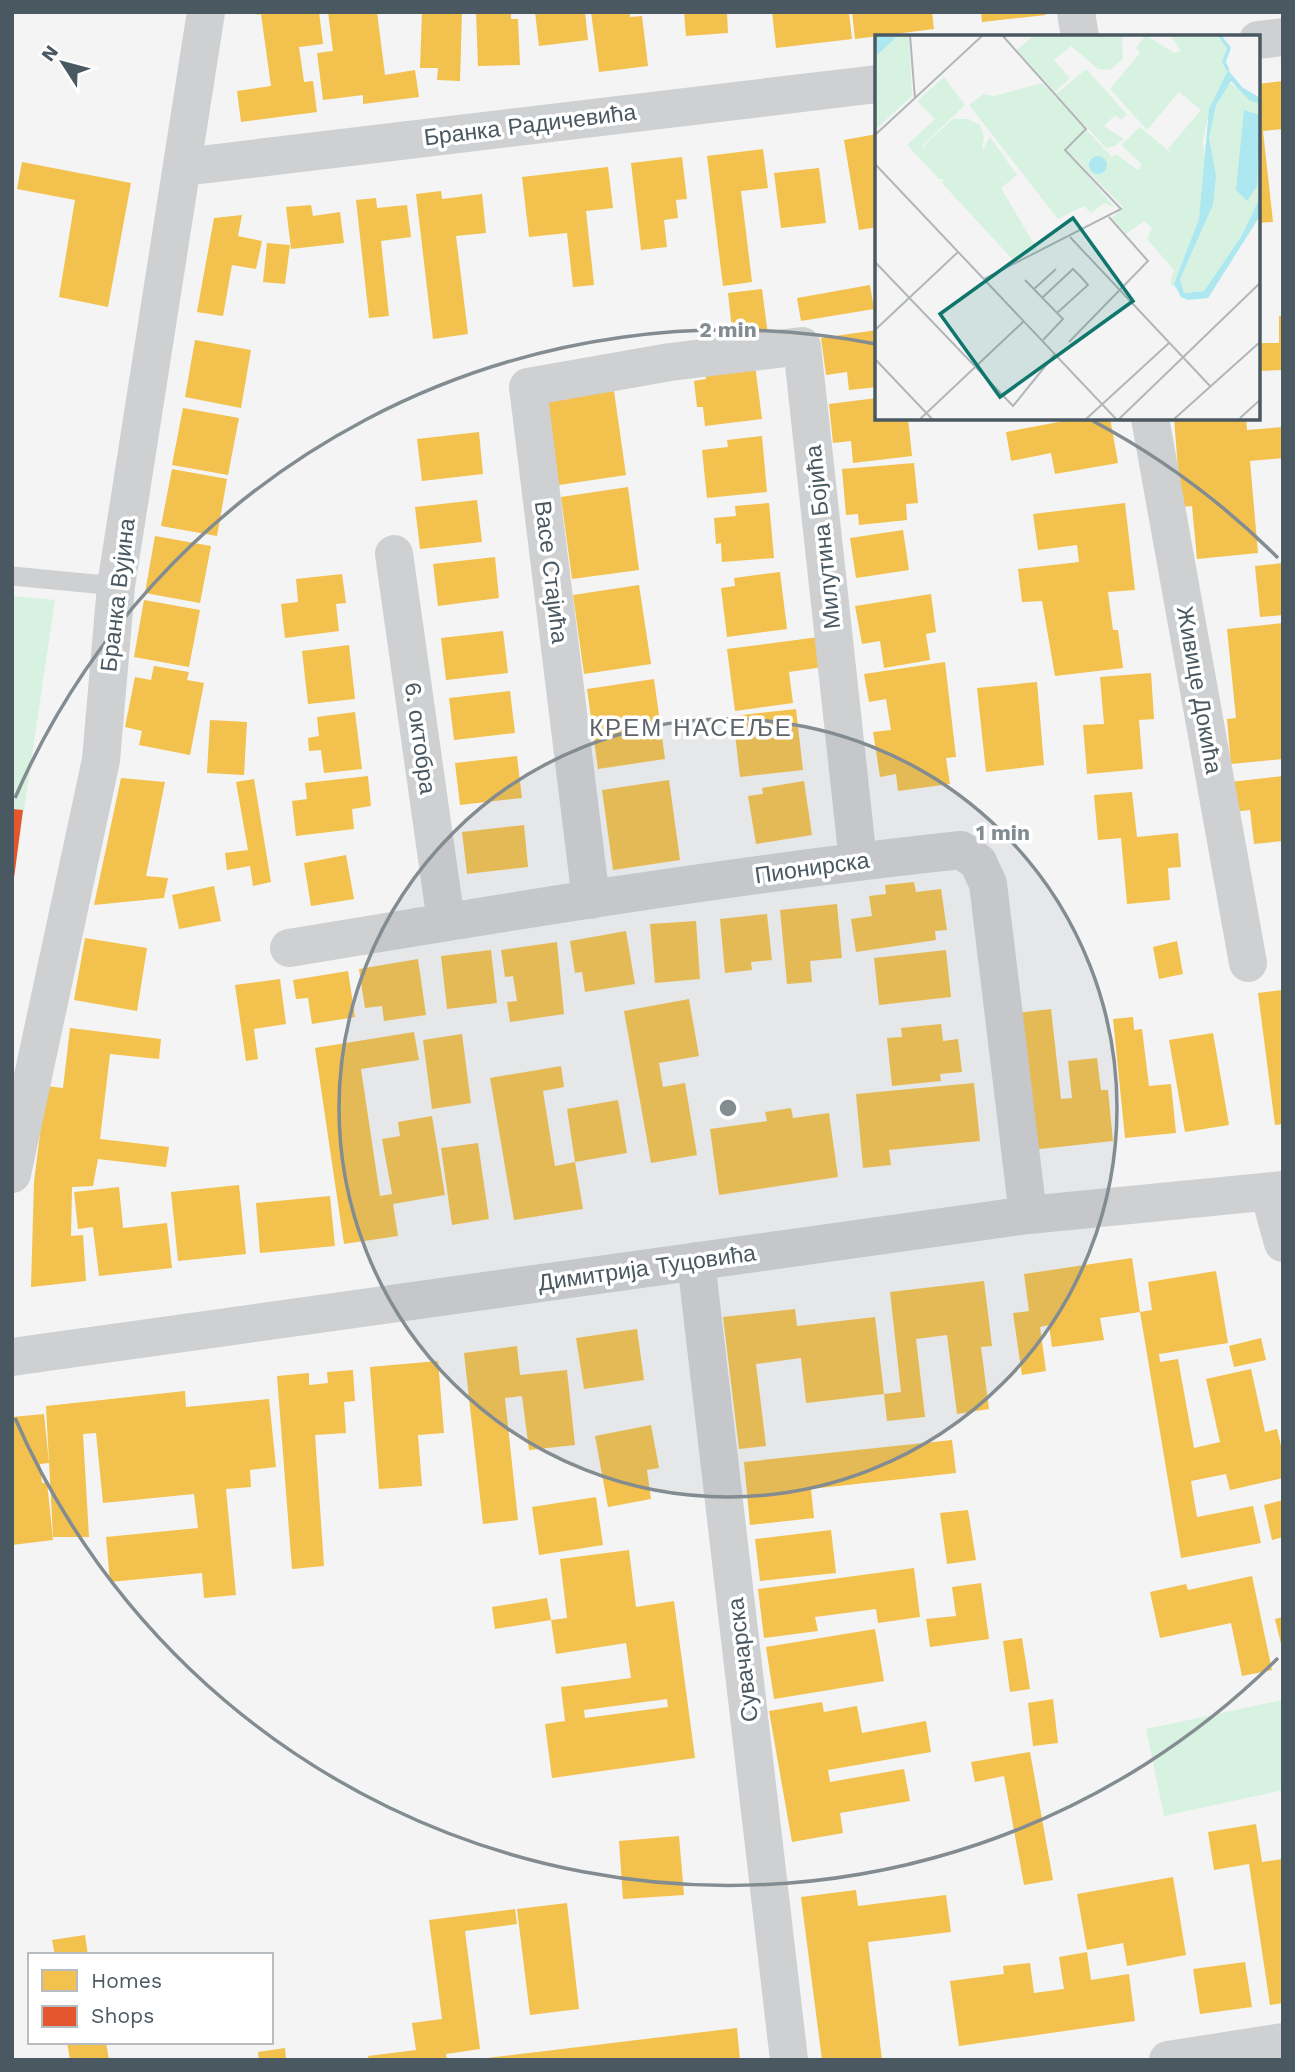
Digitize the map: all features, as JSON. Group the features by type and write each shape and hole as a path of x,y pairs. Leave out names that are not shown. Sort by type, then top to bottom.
{"street":[{"name":"Бранка Вујина","path":"12,1174 101,760 117,586 206,12"},
{"path":"1076,12 1080,35"},
{"path":"1260,40 1283,37"},
{"name":"Бранка Радичевића","path":"183,167 875,83"},
{"name":"Милутина Бојића","path":"670,362 802,346 858,861"},
{"name":"Васе Стајића","path":"591,900 528,387 670,362"},
{"name":"Живице Докића","path":"1150,420 1248,963"},
{"name":"6. октобра","path":"394,554 446,922"},
{"name":"Пионирска","path":"289,948 591,900 858,861 961,849 978,862 988,884 1028,1215"},
{"path":"1276,1191 1283,1243"},
{"name":"Димитрија Туцовића","path":"12,1357 1028,1215 1276,1191"},
{"name":"Сувачарска","path":"696,1261 789,2060"},
{"path":"1168,2060 1283,2042"}],"lane":[{"path":"12,576 117,586"}],"green space":[{"path":"12,596 55,600 12,890"},
{"path":"1283,1700 1283,1790 1164,1816 1146,1729"}],"building: Homes":[{"path":"257,12 319,12 323,44 299,47 304,82 313,81 317,112 241,122 237,91 271,86 261,14 257,15"},
{"path":"328,12 377,12 385,75 415,70 419,97 363,104 363,95 323,100 317,53 333,51"},
{"path":"422,12 462,12 460,81 437,80 438,68 420,68"},
{"path":"476,12 511,12 511,19 518,19 520,65 478,66"},
{"path":"535,12 585,12 588,40 539,46"},
{"path":"591,12 630,12 630,17 642,16 648,66 599,72"},
{"path":"684,12 727,12 728,33 686,36"},
{"path":"772,12 849,12 852,39 776,48"},
{"path":"852,12 932,12 934,29 855,39"},
{"path":"981,12 1046,12 1046,15 982,22"},
{"path":"1283,81 1283,129 1263,131 1273,222 1260,223 1260,84"},
{"path":"875,134 875,227 859,230 844,140"},
{"path":"763,149 768,188 741,191 752,282 723,286 707,156"},
{"path":"682,157 687,199 676,200 678,218 664,220 667,247 641,250 631,163"},
{"path":"22,162 131,183 108,307 59,297 75,200 17,189"},
{"path":"608,167 613,208 586,211 594,285 573,287 567,233 529,237 522,177"},
{"path":"819,168 826,223 781,228 774,173"},
{"path":"441,191 442,199 482,194 486,233 456,236 468,334 433,339 416,194"},
{"path":"376,198 377,208 407,205 411,237 381,241 389,316 369,318 356,200"},
{"path":"311,205 313,216 340,212 344,243 291,249 286,207"},
{"path":"242,215 238,236 262,241 256,269 232,265 223,316 197,312 214,218"},
{"path":"267,243 290,245 285,284 263,282"},
{"path":"870,285 874,309 801,321 797,298"},
{"path":"762,289 768,335 733,340 728,293"},
{"path":"1279,316 1283,316 1283,370 1260,371 1260,343 1279,343"},
{"path":"875,330 875,387 849,390 847,372 826,375 821,338"},
{"path":"195,340 251,350 241,408 185,397"},
{"path":"755,365 762,419 705,426 703,407 697,407 694,381 706,379 705,371"},
{"path":"614,391 626,475 559,485 547,400"},
{"path":"875,398 875,420 908,420 912,456 853,463 851,441 833,443 829,404"},
{"path":"183,408 239,418 228,475 172,465"},
{"path":"1069,420 1110,420 1118,463 1055,474 1051,453 1011,461 1006,432"},
{"path":"1174,420 1246,420 1247,430 1283,427 1283,458 1250,461 1258,553 1197,559 1192,506 1181,507"},
{"path":"479,432 483,474 422,481 417,439"},
{"path":"762,436 767,492 707,498 702,450 728,447 727,440"},
{"path":"914,463 918,503 906,504 907,520 859,525 858,514 846,515 842,469"},
{"path":"172,469 227,479 217,536 161,526"},
{"path":"628,487 639,570 572,579 561,497"},
{"path":"477,500 482,542 420,549 415,507"},
{"path":"769,503 774,558 722,562 721,543 716,544 714,518 736,516 735,506"},
{"path":"1125,503 1135,590 1108,592 1113,630 1118,630 1123,668 1055,676 1042,601 1022,602 1018,569 1079,562 1077,545 1038,550 1033,514"},
{"path":"903,530 909,570 856,578 850,538"},
{"path":"155,536 211,546 200,603 145,593"},
{"path":"495,557 499,598 438,606 433,564"},
{"path":"1283,563 1283,615 1260,617 1255,566"},
{"path":"780,572 787,629 727,637 721,588 735,586 734,578"},
{"path":"342,574 346,603 336,604 339,631 285,638 281,604 298,602 296,579"},
{"path":"639,585 651,664 584,674 573,595"},
{"path":"931,594 936,632 926,634 930,660 884,668 880,641 862,644 855,606"},
{"path":"144,600 200,610 189,667 134,657"},
{"path":"1283,623 1283,759 1231,764 1227,719 1236,718 1227,629"},
{"path":"503,631 508,673 446,680 441,638"},
{"path":"819,637 823,667 789,672 793,703 735,711 727,649"},
{"path":"349,645 355,699 308,704 302,651"},
{"path":"945,662 956,757 946,758 950,784 898,791 896,774 880,777 873,732 891,730 886,699 869,702 864,674"},
{"path":"154,666 189,672 187,680 204,683 190,755 139,745 142,731 125,727 135,677 151,680"},
{"path":"1151,673 1154,719 1139,720 1143,769 1087,774 1083,725 1104,724 1100,677"},
{"path":"654,679 665,759 598,769 587,689"},
{"path":"1037,682 1044,765 986,772 977,688"},
{"path":"510,691 515,733 454,740 449,698"},
{"path":"796,709 803,770 740,777 733,716"},
{"path":"355,712 362,769 324,773 321,750 309,751 308,738 319,736 317,717"},
{"path":"210,720 247,722 244,775 207,773"},
{"path":"517,756 522,798 460,805 455,763"},
{"path":"368,776 371,806 352,809 354,829 296,836 292,801 307,799 305,783"},
{"path":"1283,776 1283,841 1254,844 1250,810 1233,812 1230,782"},
{"path":"121,778 165,782 146,876 168,878 164,898 94,905"},
{"path":"254,779 271,882 253,886 250,866 227,870 225,853 248,850 236,782"},
{"path":"669,780 680,860 613,870 602,790"},
{"path":"804,781 812,835 756,844 748,796 763,794 762,788"},
{"path":"1132,792 1137,837 1178,833 1181,867 1168,868 1170,900 1127,904 1121,838 1098,840 1094,795"},
{"path":"524,825 528,867 467,874 462,832"},
{"path":"346,855 354,899 311,906 304,863"},
{"path":"914,882 916,892 941,889 947,930 935,931 936,940 856,952 851,919 872,916 869,896 886,894 885,885"},
{"path":"214,886 221,921 179,929 172,895"},
{"path":"837,904 842,958 810,961 812,982 787,984 780,910"},
{"path":"767,914 772,960 751,962 752,970 725,973 720,919"},
{"path":"696,921 700,979 655,983 650,924"},
{"path":"626,931 635,984 585,992 582,972 575,973 570,941"},
{"path":"85,938 147,948 137,1011 74,1000"},
{"path":"1177,941 1183,974 1159,979 1153,947"},
{"path":"557,942 564,1014 510,1022 507,1002 517,1001 513,976 505,977 501,950"},
{"path":"491,950 497,1003 447,1009 441,956"},
{"path":"946,950 951,997 879,1005 874,958"},
{"path":"418,959 426,1015 384,1021 382,1006 365,1008 359,969"},
{"path":"348,971 355,1017 312,1024 308,998 296,999 293,980"},
{"path":"280,979 286,1024 254,1029 258,1059 246,1061 235,985"},
{"path":"1283,990 1283,1124 1275,1125 1258,993"},
{"path":"689,999 699,1056 659,1063 663,1087 685,1083 697,1155 651,1163 624,1011"},
{"path":"1051,1009 1061,1099 1072,1098 1068,1061 1097,1058 1101,1090 1108,1090 1113,1141 1031,1150 1017,1013"},
{"path":"1133,1017 1134,1030 1142,1029 1149,1086 1171,1084 1176,1133 1125,1138 1113,1019"},
{"path":"941,1024 943,1041 958,1039 962,1072 940,1074 941,1081 892,1086 887,1038 902,1037 901,1028"},
{"path":"70,1028 161,1039 159,1059 110,1054 100,1139 169,1147 166,1167 98,1159 93,1186 72,1187 71,1236 83,1235 86,1281 31,1287 34,1182 46,1086 63,1088"},
{"path":"414,1032 419,1060 361,1069 380,1196 392,1194 382,1139 400,1136 398,1122 432,1116 445,1195 393,1204 398,1236 344,1244 315,1048"},
{"path":"1213,1033 1229,1125 1185,1132 1169,1040"},
{"path":"462,1034 471,1103 432,1109 423,1040"},
{"path":"561,1066 564,1087 543,1091 555,1166 575,1162 583,1209 514,1220 490,1078"},
{"path":"974,1083 980,1141 889,1150 891,1165 863,1168 856,1094"},
{"path":"618,1100 627,1153 575,1162 567,1109"},
{"path":"791,1108 793,1118 829,1113 838,1177 719,1195 710,1129 767,1121 765,1112"},
{"path":"478,1143 489,1219 452,1225 441,1148"},
{"path":"239,1185 246,1254 178,1261 171,1192"},
{"path":"119,1187 123,1228 167,1223 172,1268 99,1276 93,1227 78,1229 74,1192"},
{"path":"330,1196 335,1246 260,1253 256,1203"},
{"path":"1132,1258 1140,1312 1100,1318 1104,1340 1052,1347 1049,1325 1040,1327 1046,1371 1022,1375 1013,1313 1029,1311 1024,1274"},
{"path":"1216,1271 1228,1343 1159,1354 1160,1362 1178,1359 1194,1448 1220,1442 1206,1379 1251,1369 1265,1432 1277,1429 1283,1454 1283,1478 1230,1490 1226,1474 1191,1481 1197,1517 1253,1506 1261,1543 1181,1558 1140,1312 1152,1310 1148,1282"},
{"path":"984,1281 992,1346 981,1347 989,1409 957,1414 947,1335 916,1339 925,1417 887,1421 884,1394 901,1392 890,1292"},
{"path":"795,1309 797,1326 875,1317 884,1394 806,1403 801,1358 756,1364 766,1446 739,1449 723,1317"},
{"path":"637,1329 644,1380 584,1389 576,1338"},
{"path":"1261,1338 1266,1360 1234,1367 1229,1346"},
{"path":"517,1346 520,1375 567,1370 575,1445 529,1450 522,1396 505,1398 518,1520 483,1524 464,1353"},
{"path":"438,1361 444,1433 418,1435 422,1486 379,1489 370,1367"},
{"path":"353,1370 355,1401 344,1402 346,1433 315,1435 324,1566 292,1569 277,1376 309,1373 309,1385 328,1383 327,1372"},
{"path":"185,1391 186,1407 269,1399 276,1467 250,1470 251,1487 226,1489 236,1595 204,1598 202,1573 110,1582 106,1537 198,1528 194,1494 103,1503 96,1433 83,1434 89,1537 53,1537 46,1406"},
{"path":"44,1414 49,1463 40,1464 42,1483 47,1482 53,1540 12,1545 12,1417"},
{"path":"651,1425 659,1468 647,1470 651,1499 608,1507 595,1436"},
{"path":"952,1440 956,1473 811,1489 814,1518 750,1525 744,1462"},
{"path":"596,1497 603,1545 539,1555 532,1507"},
{"path":"1283,1500 1283,1537 1272,1540 1264,1505"},
{"path":"968,1510 976,1560 947,1564 940,1513"},
{"path":"831,1530 836,1573 760,1581 755,1539"},
{"path":"629,1550 636,1607 674,1601 695,1758 552,1778 545,1724 565,1721 561,1687 631,1678 626,1643 556,1654 551,1620 567,1618 560,1559","holes":["667,1699 668,1707 585,1718 584,1710"]},
{"path":"914,1568 920,1617 878,1623 876,1609 815,1617 818,1631 764,1638 758,1589"},
{"path":"1252,1576 1272,1670 1242,1676 1231,1623 1160,1638 1150,1592 1186,1584 1188,1590"},
{"path":"981,1583 989,1639 930,1647 926,1619 956,1616 952,1587"},
{"path":"547,1598 551,1620 495,1629 492,1607"},
{"path":"1283,1617 1283,1648 1282,1648 1275,1619"},
{"path":"875,1629 884,1681 774,1699 766,1647"},
{"path":"1022,1638 1030,1689 1010,1692 1003,1641"},
{"path":"1053,1699 1058,1743 1033,1746 1028,1703"},
{"path":"822,1702 824,1712 857,1706 862,1733 926,1721 931,1752 828,1770 830,1782 904,1769 910,1801 840,1813 843,1833 792,1842 769,1711"},
{"path":"1030,1752 1053,1880 1024,1885 1004,1776 975,1782 971,1762"},
{"path":"1256,1824 1262,1862 1283,1859 1283,2003 1270,2005 1249,1864 1214,1870 1208,1832"},
{"path":"679,1836 684,1895 623,1899 619,1841"},
{"path":"1173,1877 1186,1955 1127,1966 1123,1943 1087,1950 1077,1894"},
{"path":"856,1890 858,1906 946,1895 951,1932 868,1942 882,2060 822,2060 801,1897"},
{"path":"567,1903 579,2009 530,2015 517,1909"},
{"path":"515,1909 517,1924 465,1931 480,2049 446,2054 447,2060 369,2060 368,2056 416,2050 412,2023 442,2019 429,1920"},
{"path":"85,1935 88,1953 55,1953 52,1940"},
{"path":"1087,1952 1091,1980 1129,1974 1135,2021 959,2046 950,1981 1004,1974 1003,1966 1030,1963 1034,1993 1064,1989 1059,1957"},
{"path":"1245,1962 1252,2007 1200,2014 1193,1969"},
{"path":"737,2028 740,2060 487,2060 487,2058"},
{"path":"67,2044 106,2044 109,2060 70,2060"},
{"path":"285,2048 286,2060 259,2060 258,2052"}],"building: Shops":[{"path":"12,809 23,810 14,878 12,878"}],"district":[{"name":"КРЕМ НАСЕЉЕ","path":"691,728"}]}
